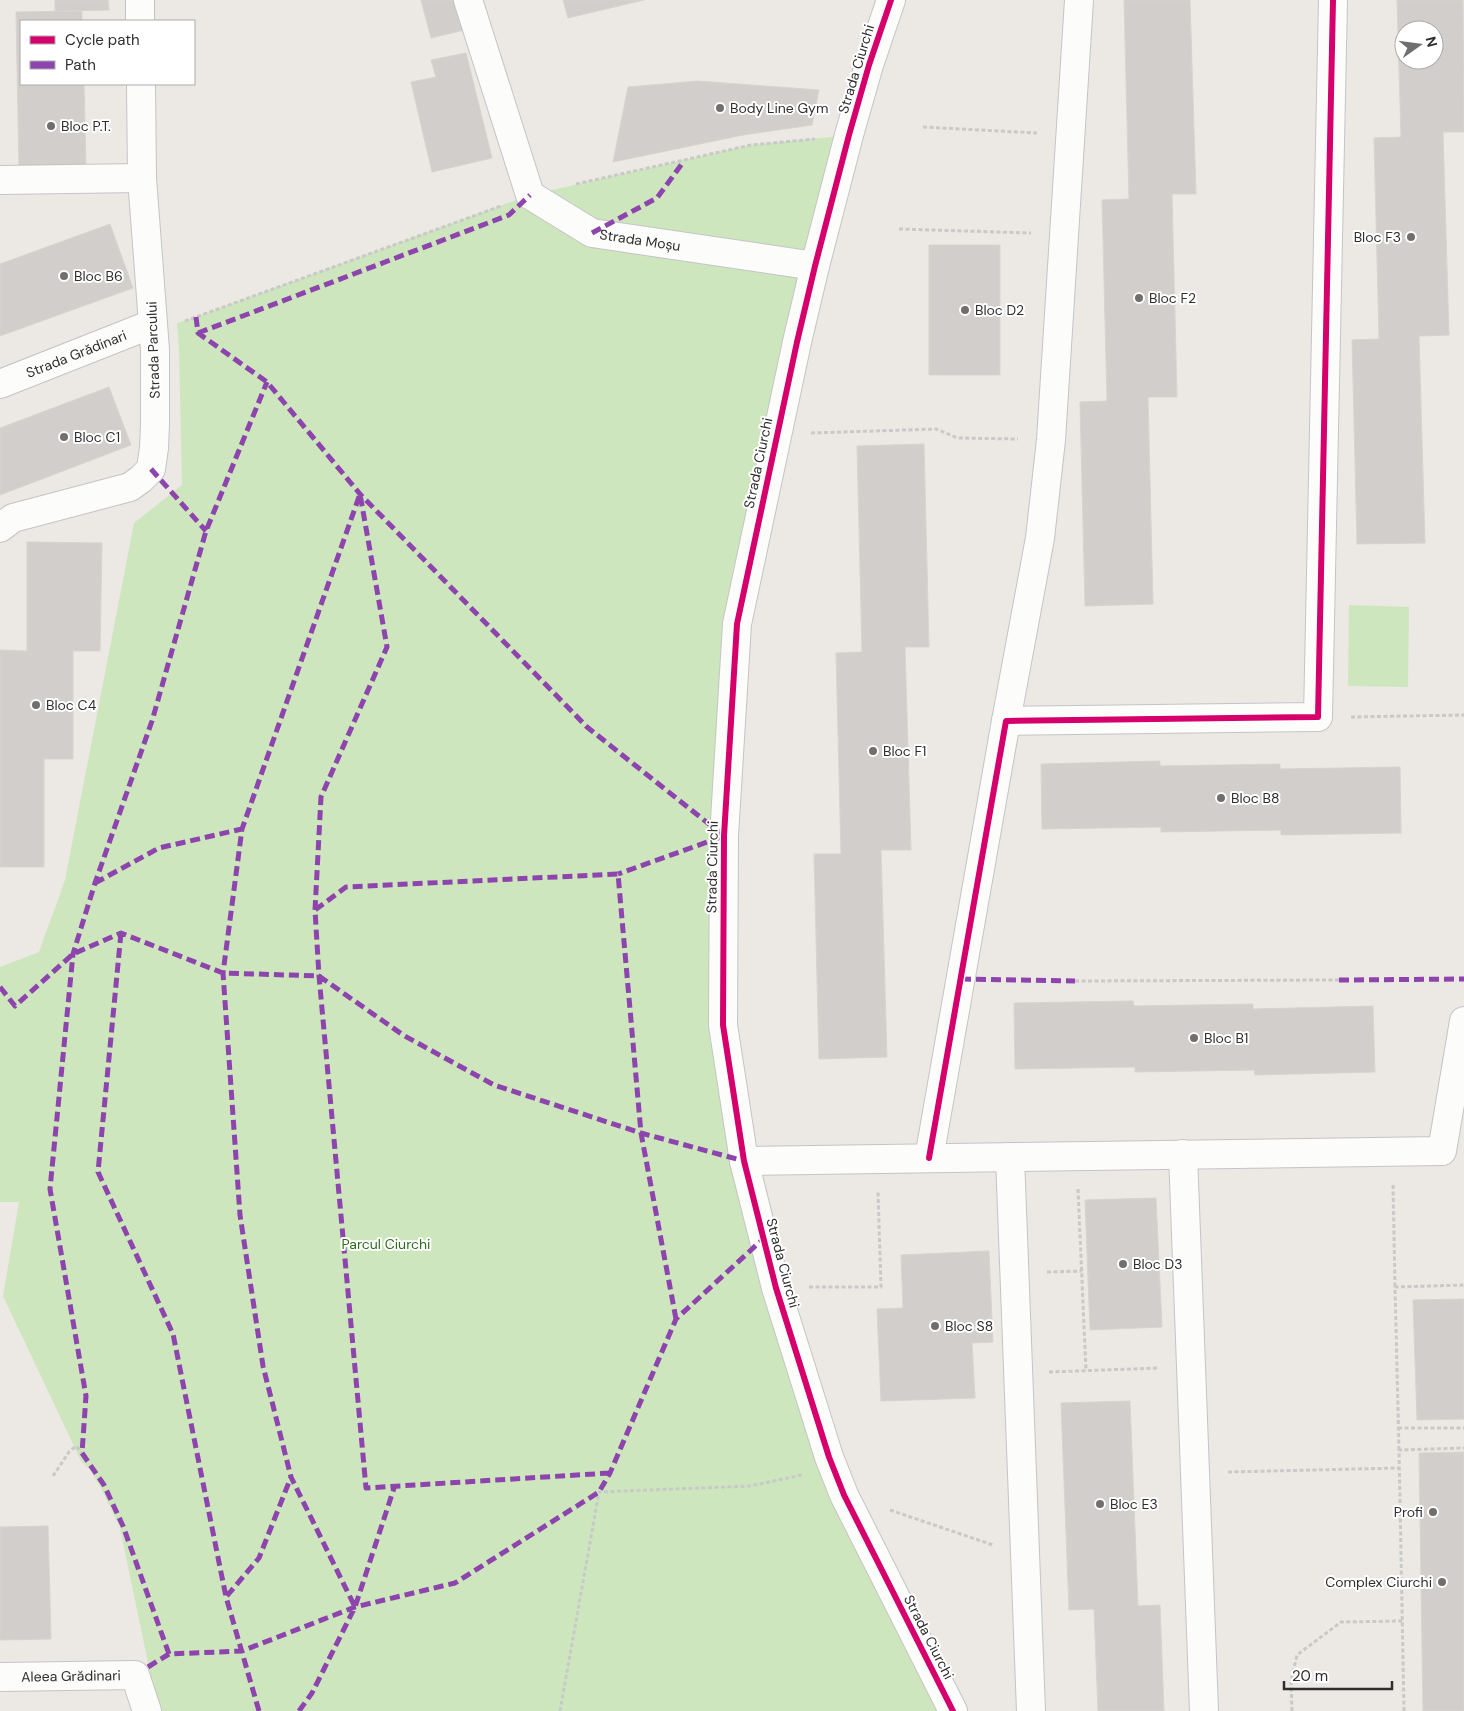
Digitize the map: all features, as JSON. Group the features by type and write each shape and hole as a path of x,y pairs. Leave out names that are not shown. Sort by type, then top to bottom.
{"street":[{"path":"140,0 140,20"},
{"path":"468,0 530,195"},
{"name":"Strada Ciurchi","path":"891,0 869,65 849,135 816,266 777,433 737,624 724,836 723,1025 744,1160 776,1288 829,1457 844,1495 953,1711"},
{"path":"929,1158 1040,538 1051,440 1079,0"},
{"path":"1006,721 1318,717 1333,0"},
{"name":"Strada Parcului","path":"6,523 130,487 150,469 154,448 155,350 142,178 141,85"},
{"path":"0,180 142,178"},
{"name":"Strada Moșu","path":"530,195 592,233 816,266"},
{"name":"Strada Grădinari","path":"0,384 152,324"},
{"path":"744,1160 1453,1151 1464,1021"},
{"path":"1183,1154 1204,1711"},
{"path":"1010,1157 1031,1711"},
{"name":"Aleea Grădinari","path":"0,1677 135,1675 147,1711"}],"path":[{"path":"923,127 1070,135"},
{"path":"196,317 530,195 751,145 849,135"},
{"path":"899,229 1064,233"},
{"path":"777,433 936,429 958,438 1051,440"},
{"path":"1318,717 1464,715"},
{"path":"1074,981 1339,980"},
{"path":"1393,1152 1404,1711"},
{"path":"1077,1156 1086,1371"},
{"path":"776,1288 881,1287 877,1159"},
{"path":"1395,1287 1464,1285"},
{"path":"1018,1373 1191,1367"},
{"path":"1398,1428 1464,1428"},
{"path":"53,1476 69,1452 76,1446 82,1453"},
{"path":"1399,1450 1464,1448"},
{"path":"1195,1473 1399,1468"},
{"path":"560,1711 599,1492 750,1486 799,1476"},
{"path":"844,1495 1025,1556"},
{"path":"1292,1711 1291,1681 1297,1655 1340,1622 1402,1621"}],"green space":[{"name":"Parcul Ciurchi","path":"849,135 737,624 723,1025 829,1457 954,1711 158,1711 120,1528 100,1486 90,1470 81,1461 3,1296 19,1202 0,1202 0,967 39,952 65,880 134,523 182,485 177,323 530,195 751,145"},
{"path":"1349,605 1409,607 1408,687 1348,686"}],"building":[{"path":"55,0 108,0 109,10 55,11"},
{"path":"421,0 457,0 464,30 431,38"},
{"path":"563,0 644,0 568,18"},
{"name":"Bloc F2","path":"1124,0 1190,0 1196,194 1172,194 1177,397 1148,397 1153,604 1085,606 1080,402 1107,401 1102,200 1129,199"},
{"name":"Bloc F3","path":"1397,0 1463,0 1464,132 1443,132 1449,335 1419,336 1425,543 1357,544 1352,340 1379,339 1374,138 1401,137 1399,70 1444,70 1444,20 1398,20"},
{"name":"Bloc P.T.","path":"82,11 82,20 20,20 20,85 84,85 86,169 19,170 16,12"},
{"path":"466,53 492,158 432,172 411,82 436,77 431,60"},
{"name":"Body Line Gym","path":"698,81 819,90 812,125 743,135 613,162 628,87"},
{"name":"Bloc B6","path":"110,224 133,288 0,336 0,264"},
{"name":"Bloc D2","path":"929,245 1000,245 1000,375 929,375"},
{"name":"Bloc C1","path":"109,387 131,445 0,495 0,428"},
{"name":"Bloc F1","path":"924,444 929,647 905,647 911,850 881,850 887,1057 819,1059 814,854 841,854 836,653 862,652 857,446"},
{"name":"Bloc C4","path":"27,542 102,543 100,651 73,651 73,759 44,759 44,867 0,867 0,650 27,651"},
{"name":"Bloc B8","path":"1160,761 1160,766 1280,764 1280,769 1400,767 1401,833 1281,835 1281,830 1161,832 1161,827 1042,829 1041,764"},
{"name":"Bloc B1","path":"1133,1001 1134,1006 1253,1004 1253,1009 1373,1006 1375,1072 1255,1075 1254,1070 1135,1072 1135,1067 1015,1069 1014,1003"},
{"name":"Bloc D3","path":"1156,1198 1162,1327 1090,1330 1085,1200"},
{"name":"Bloc S8","path":"989,1251 993,1342 972,1343 975,1398 881,1401 877,1309 903,1308 901,1255"},
{"path":"1464,1299 1464,1419 1417,1420 1413,1300"},
{"name":"Bloc E3","path":"1130,1401 1138,1606 1160,1605 1164,1711 1098,1711 1094,1609 1069,1610 1061,1403"},
{"name":"Complex Ciurchi","path":"1464,1452 1464,1711 1423,1711 1419,1453"},
{"path":"48,1526 51,1639 0,1640 0,1527"}],"marked path":[{"path":"592,233 657,198 684,161"},
{"path":"198,333 509,215 530,195"},
{"path":"196,317 198,333 267,382 360,494 587,727 724,836 618,874"},
{"path":"169,1654 123,1526 104,1485 82,1453 86,1396 50,1189 73,954 95,883 152,721 206,531 267,382"},
{"path":"151,469 206,531"},
{"path":"315,910 321,797 387,647 360,494 242,829 223,973 240,1215 263,1366 291,1477 355,1607"},
{"path":"95,883 159,848 242,829"},
{"path":"610,1473 366,1488 319,976 315,910 346,887 618,874 641,1133 676,1319"},
{"path":"121,933 98,1172 173,1334 226,1597"},
{"path":"0,987 15,1006 73,954 121,933 223,973 319,976 403,1035 494,1085 641,1133 744,1161"},
{"path":"961,979 1075,981"},
{"path":"1339,980 1464,979"},
{"path":"148,1667 169,1654 242,1651 355,1607 455,1583 599,1492 610,1473 676,1319 763,1239"},
{"path":"259,1711 226,1597 259,1558 291,1477"},
{"path":"299,1711 312,1693 355,1607 395,1485"}],"cycle path":[{"path":"891,0 869,65 815,266 737,624 724,836 723,1025 744,1161 776,1288 829,1457 844,1495 953,1711"},
{"path":"929,1158 1006,721 1318,717 1333,0"}],"place":[{"name":"Body Line Gym","path":"720,108"},
{"name":"Bloc P.T.","path":"51,126"},
{"name":"Bloc F3","path":"1411,237"},
{"name":"Bloc B6","path":"64,276"},
{"name":"Bloc F2","path":"1139,298"},
{"name":"Bloc D2","path":"965,310"},
{"name":"Bloc C1","path":"64,437"},
{"name":"Bloc C4","path":"36,705"},
{"name":"Bloc F1","path":"873,751"},
{"name":"Bloc B8","path":"1221,798"},
{"name":"Bloc B1","path":"1194,1038"},
{"name":"Bloc D3","path":"1123,1264"},
{"name":"Bloc S8","path":"935,1326"},
{"name":"Bloc E3","path":"1100,1504"},
{"name":"Profi","path":"1433,1512"},
{"name":"Complex Ciurchi","path":"1442,1582"}]}
